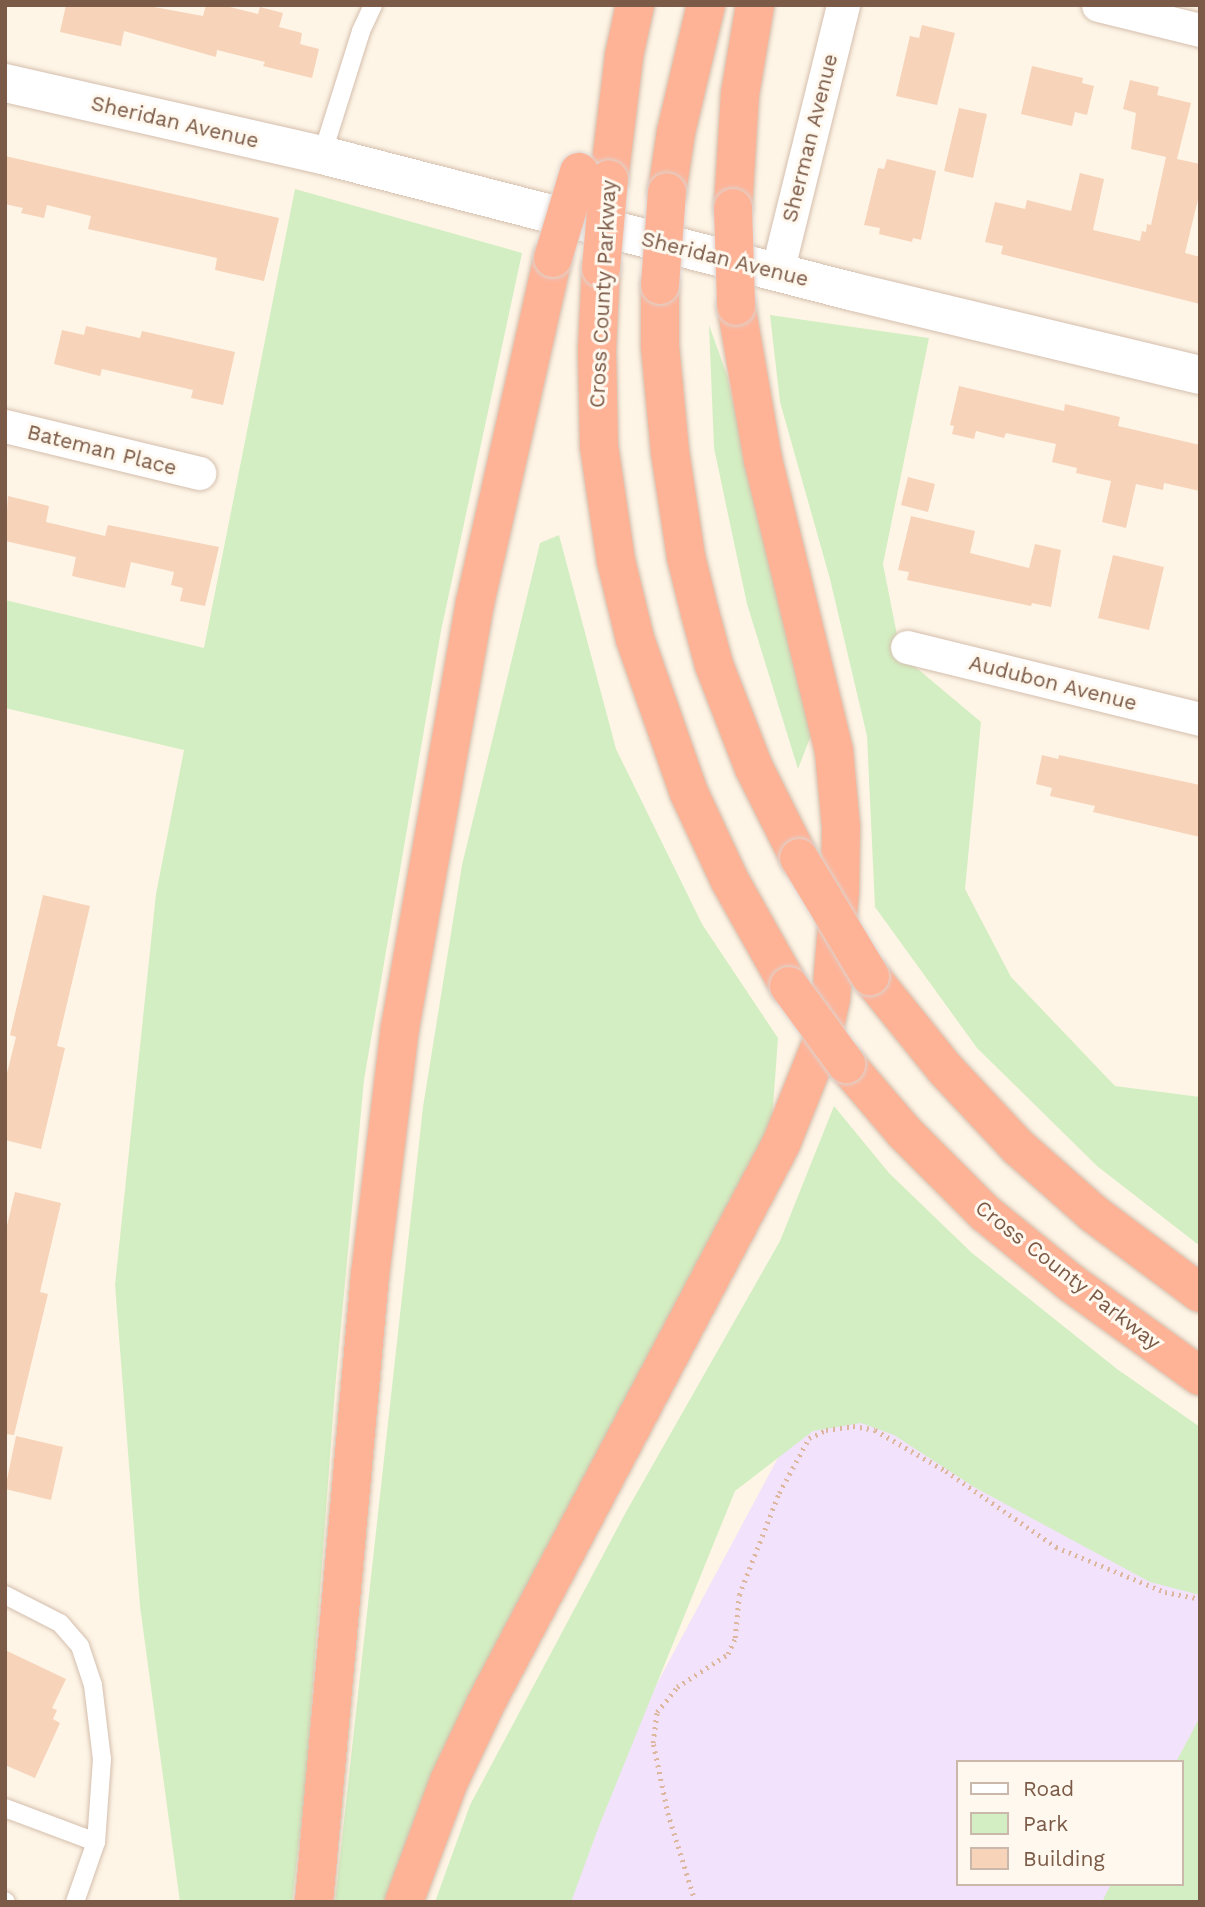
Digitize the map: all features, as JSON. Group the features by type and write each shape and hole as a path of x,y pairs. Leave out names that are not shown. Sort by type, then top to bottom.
{"highway":[{"name":"Cross County Parkway","path":"635,5 594,175 601,268 596,400 601,473 616,561 635,639 689,793 730,881 789,986 846,1065 904,1132 985,1213 1071,1283 1200,1376"},
{"path":"706,5 678,120 667,192 660,285 660,346 670,452 686,557 714,665 754,768 799,858 870,976 936,1059 1018,1147 1094,1214 1200,1293"},
{"path":"404,1902 449,1781 485,1703 781,1144 821,1044 831,998 838,947 841,878 841,827 835,751 760,449 736,306 733,208 739,104 755,5"},
{"path":"314,1902 370,1275 400,1028 475,603 553,258 594,175"}],"street":[{"name":"Sherman Avenue","path":"777,272 843,5"},
{"path":"1098,5 1200,30"},
{"name":"Sheridan Avenue","path":"5,83 322,155 777,272 1200,375"},
{"name":"Bateman Place","path":"5,426 199,473"},
{"name":"Audubon Avenue","path":"907,647 1200,719"}],"lane":[{"path":"322,155 361,31 373,5"},
{"path":"5,1595 60,1623 79,1646 93,1685 102,1759 96,1842 75,1902"},
{"path":"5,1808 96,1842"}],"path":[{"path":"695,1902 668,1815 653,1743 657,1712 677,1687 728,1654 735,1638 739,1595 779,1493 809,1438 826,1430 853,1426 875,1430 946,1471 1056,1546 1165,1592 1200,1599"}],"shaded area":[{"path":"885,1258 1200,1478 1200,1902 553,1902 563,1859"}],"green space":[{"path":"295,189 522,253 441,631 364,1080 335,1389 305,1792 292,1902 180,1902 140,1606 115,1285 156,894 184,750 5,708 5,600 204,648"},
{"path":"770,315 929,338 883,564 901,655 981,722 965,889 1011,977 1115,1086 1200,1097 1200,1246 1097,1166 977,1048 875,907 867,736 830,579 780,402"},
{"path":"709,325 727,375 773,579 813,730 798,769 747,604 714,448"},
{"path":"559,535 616,749 702,924 778,1038 772,1120 390,1902 335,1902 423,1107 462,865 540,543"},
{"path":"834,1106 889,1173 972,1253 1117,1369 1200,1427 1200,1595 1150,1582 974,1487 894,1435 861,1423 813,1431 735,1491 599,1826 571,1902 435,1902 470,1805 626,1512 780,1241"},
{"path":"1200,1717 1200,1902 1102,1902 1110,1886 1184,1886 1184,1760 1177,1760"}],"building":[{"path":"66,5 143,5 203,16 206,5 222,5 258,14 260,7 283,13 279,27 302,33 300,44 319,49 312,78 263,66 265,62 217,50 216,57 124,31 121,46 60,32"},
{"path":"922,25 955,33 937,105 896,96 910,36 919,38"},
{"path":"1032,66 1083,78 1082,83 1094,86 1087,115 1075,112 1072,126 1021,114"},
{"path":"1130,80 1159,87 1157,95 1191,103 1177,159 1200,164 1200,191 1185,253 1200,257 1200,304 1001,254 1003,246 985,242 995,202 1025,209 1027,200 1071,211 1080,173 1104,179 1093,230 1140,241 1142,231 1146,232 1147,224 1151,225 1166,157 1131,149 1136,113 1123,109"},
{"path":"959,108 987,114 973,178 944,171"},
{"path":"5,156 279,218 264,281 215,270 217,258 88,229 91,216 47,205 44,218 21,213 23,208 5,204"},
{"path":"887,159 936,171 921,240 913,238 912,242 879,234 880,228 864,225 878,168 884,169"},
{"path":"86,326 140,338 142,331 235,352 223,405 191,398 193,390 102,369 100,376 54,364 62,330 84,335"},
{"path":"959,386 1064,411 1065,404 1120,417 1118,426 1200,445 1200,491 1164,483 1163,490 1136,484 1126,528 1102,522 1111,481 1076,473 1077,468 1052,462 1056,444 1006,433 1004,438 976,431 974,439 952,434 954,426 950,425"},
{"path":"908,477 935,484 928,512 901,505"},
{"path":"8,496 49,506 46,522 105,536 108,525 219,547 205,606 180,601 183,588 171,585 174,572 131,562 125,588 72,576 76,557 5,541"},
{"path":"911,516 975,531 970,553 1029,568 1035,544 1061,550 1051,607 1032,603 1031,606 907,580 909,572 898,570"},
{"path":"1113,555 1164,567 1149,630 1098,618"},
{"path":"1042,755 1058,759 1059,755 1200,785 1200,837 1093,812 1095,806 1050,796 1052,788 1036,784"},
{"path":"43,895 90,906 57,1046 65,1048 41,1149 5,1140 5,1081 16,1037 10,1035"},
{"path":"15,1192 61,1203 40,1292 48,1294 14,1435 5,1434 5,1234"},
{"path":"16,1436 63,1447 51,1500 5,1489"},
{"path":"5,1650 66,1679 52,1708 57,1710 53,1719 60,1723 35,1778 5,1765"}]}
